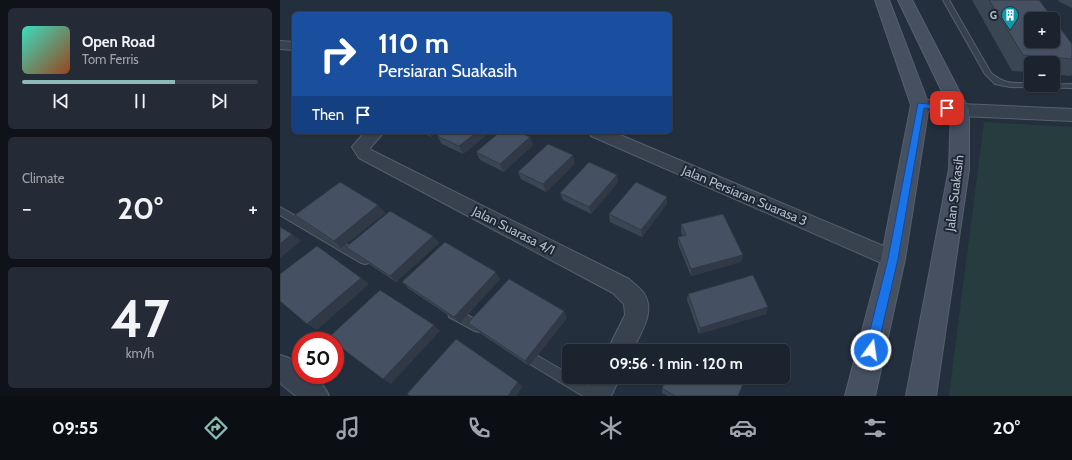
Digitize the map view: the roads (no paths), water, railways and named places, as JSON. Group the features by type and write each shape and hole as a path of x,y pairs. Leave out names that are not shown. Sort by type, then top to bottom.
{"main road":[{"path":"860,396 893,259 920,105 882,0"},
{"name":"Jalan Suakasih","path":"905,0 960,110 959,169 921,396"}],"street":[{"path":"280,45 292,46"},
{"path":"920,105 960,110 1072,115"},
{"name":"Jalan Suarasa 4/1","path":"374,134 366,140 361,147 365,154 621,286 634,300 637,316 623,344"},
{"name":"Jalan Persiaran Suarasa 3","path":"602,134 893,259"},
{"path":"280,367 316,396"},
{"path":"596,396 603,384"}],"lane":[{"path":"946,0 988,74 998,82 1010,85 1072,86"},
{"path":"280,211 376,267"},
{"path":"444,307 486,332"},
{"path":"513,348 596,396"}],"place":[{"name":"G","path":"1010,30"}]}
